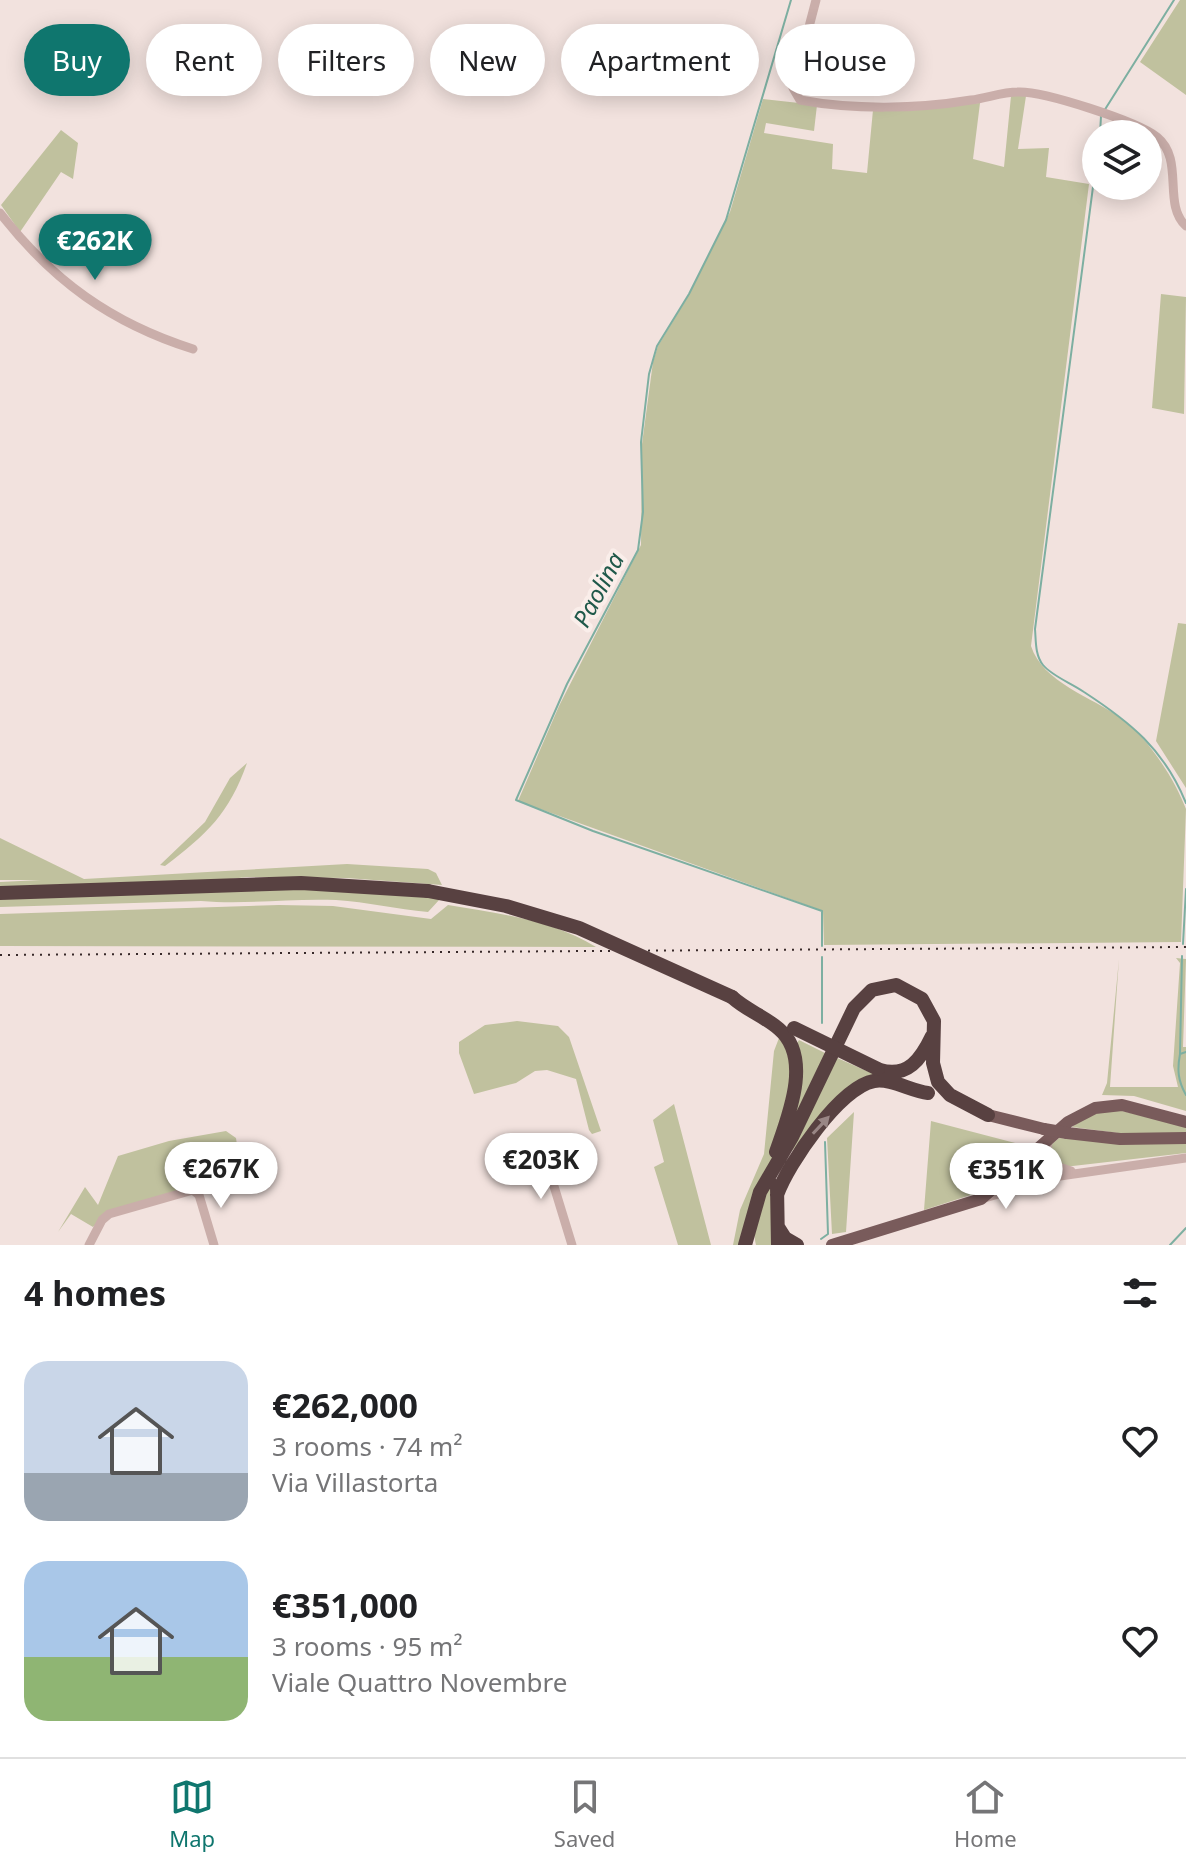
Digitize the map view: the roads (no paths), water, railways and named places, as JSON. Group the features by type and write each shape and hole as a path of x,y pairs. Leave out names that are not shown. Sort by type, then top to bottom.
{"highway":[{"path":"0,893 301,883 428,891 497,904 618,943 928,1093"},
{"path":"760,1192 792,1137 854,1008 872,990 896,985 916,993 930,1010 934,1032 933,1063 938,1082 950,1095 988,1115"},
{"path":"732,997 780,1029 795,1053 793,1091 760,1192 749,1240"},
{"path":"879,1070 897,1073 911,1067 934,1032"},
{"path":"777,1195 798,1151 855,1088 881,1080 988,1115"},
{"path":"778,1245 780,1169 792,1137"},
{"path":"778,1226 785,1238 797,1245"}],"main road":[{"path":"832,1245 981,1199 1030,1157 1046,1135 1079,1115 1110,1105 1186,1122"},
{"path":"988,1115 1046,1135 1067,1133 1129,1139 1186,1138"}],"street":[{"path":"816,0 793,88 800,100 911,104 971,100 1018,92 1035,93 1102,114 1146,130 1166,148 1173,166 1177,216 1186,226"},
{"path":"0,213 57,278 151,336 193,349"},
{"path":"1046,1135 1047,1155 1053,1165 1082,1172"},
{"path":"542,1147 572,1245"},
{"path":"1030,1157 1032,1171 1048,1180"},
{"path":"981,1199 1082,1172 1186,1158"},
{"path":"999,1185 1025,1187"},
{"path":"89,1245 102,1220 109,1214 197,1191 214,1245"}],"waterway":[{"name":"Paolina","path":"791,0 726,220 689,294 657,346 649,374 641,442 643,512 638,550 567,684 516,800 593,831 822,911 822,946"},
{"path":"1104,111 1174,0"},
{"path":"1101,116 1101,120"},
{"path":"1091,200 1035,629 1036,648 1040,661 1047,669 1101,703 1144,738 1167,767 1186,803"},
{"path":"1183,944 1186,889"},
{"path":"1180,1054 1182,956"},
{"name":"Paolina","path":"822,957 822,1023"},
{"path":"1186,1052 1180,1054 1178,1070 1186,1095"},
{"name":"Paolina","path":"821,1239 828,1234 825,1142"},
{"path":"1170,1245 1186,1228"}],"railway":[{"path":"0,955 1186,947"}]}
